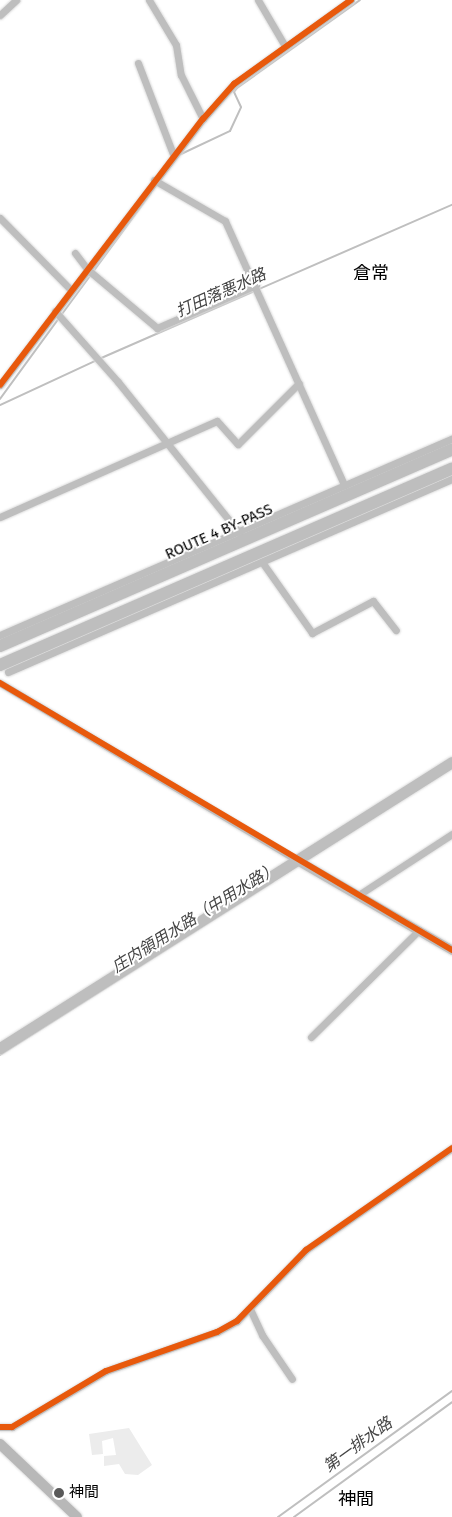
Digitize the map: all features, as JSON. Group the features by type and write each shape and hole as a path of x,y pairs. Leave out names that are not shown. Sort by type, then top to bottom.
{"highway":[{"name":"ROUTE 4 BY-PASS","path":"0,646 241,535 452,448"},
{"path":"4,669 452,468"}],"main road":[{"path":"0,1048 452,762"},
{"path":"0,1444 77,1517"}],"street":[{"path":"0,15 16,0"},
{"path":"149,0 176,45 181,75 203,118"},
{"path":"258,0 285,46"},
{"path":"0,385 173,154 203,118 234,84 351,0"},
{"path":"138,63 173,154"},
{"path":"154,180 225,220 256,285 344,485"},
{"path":"0,218 71,290"},
{"path":"75,253 87,269 157,328 256,285"},
{"path":"54,311 118,382 164,443 241,535"},
{"path":"0,516 217,421 238,444 298,383"},
{"path":"0,635 241,535 344,485 452,438"},
{"path":"43,651 262,562 452,479"},
{"path":"262,562 312,633 373,601 396,630"},
{"path":"0,683 452,950"},
{"path":"360,894 452,834"},
{"path":"312,1037 418,930"},
{"path":"0,1427 12,1427 106,1372 217,1332 250,1309 306,1250 452,1148"},
{"path":"250,1309 262,1335 292,1379"}],"shaded area":[{"path":"129,1428 152,1465 138,1475 125,1474 119,1464 104,1466 104,1456 116,1455 113,1438 102,1441 103,1454 92,1455 89,1434"}],"waterway":[{"path":"179,155 230,131 241,107 234,92 237,88 360,0"},
{"path":"62,314 151,193"},
{"name":"打田落悪水路","path":"99,359 452,205"},
{"path":"0,399 59,318"},
{"name":"打田落悪水路","path":"0,405 95,361"},
{"name":"庄内領用水路（中用水路）","path":"0,1055 273,882"},
{"name":"第一排水路","path":"278,1517 452,1391"},
{"path":"294,1517 452,1402"}],"cycle path":[{"path":"0,385 203,119 234,84 351,0"},
{"path":"0,683 452,950"},
{"path":"0,1427 12,1427 106,1371 217,1332 237,1321 306,1250 452,1148"}],"place":[{"name":"神間","path":"59,1493"}],"district":[{"name":"倉常","path":"371,273"},
{"name":"神間","path":"356,1499"}]}
